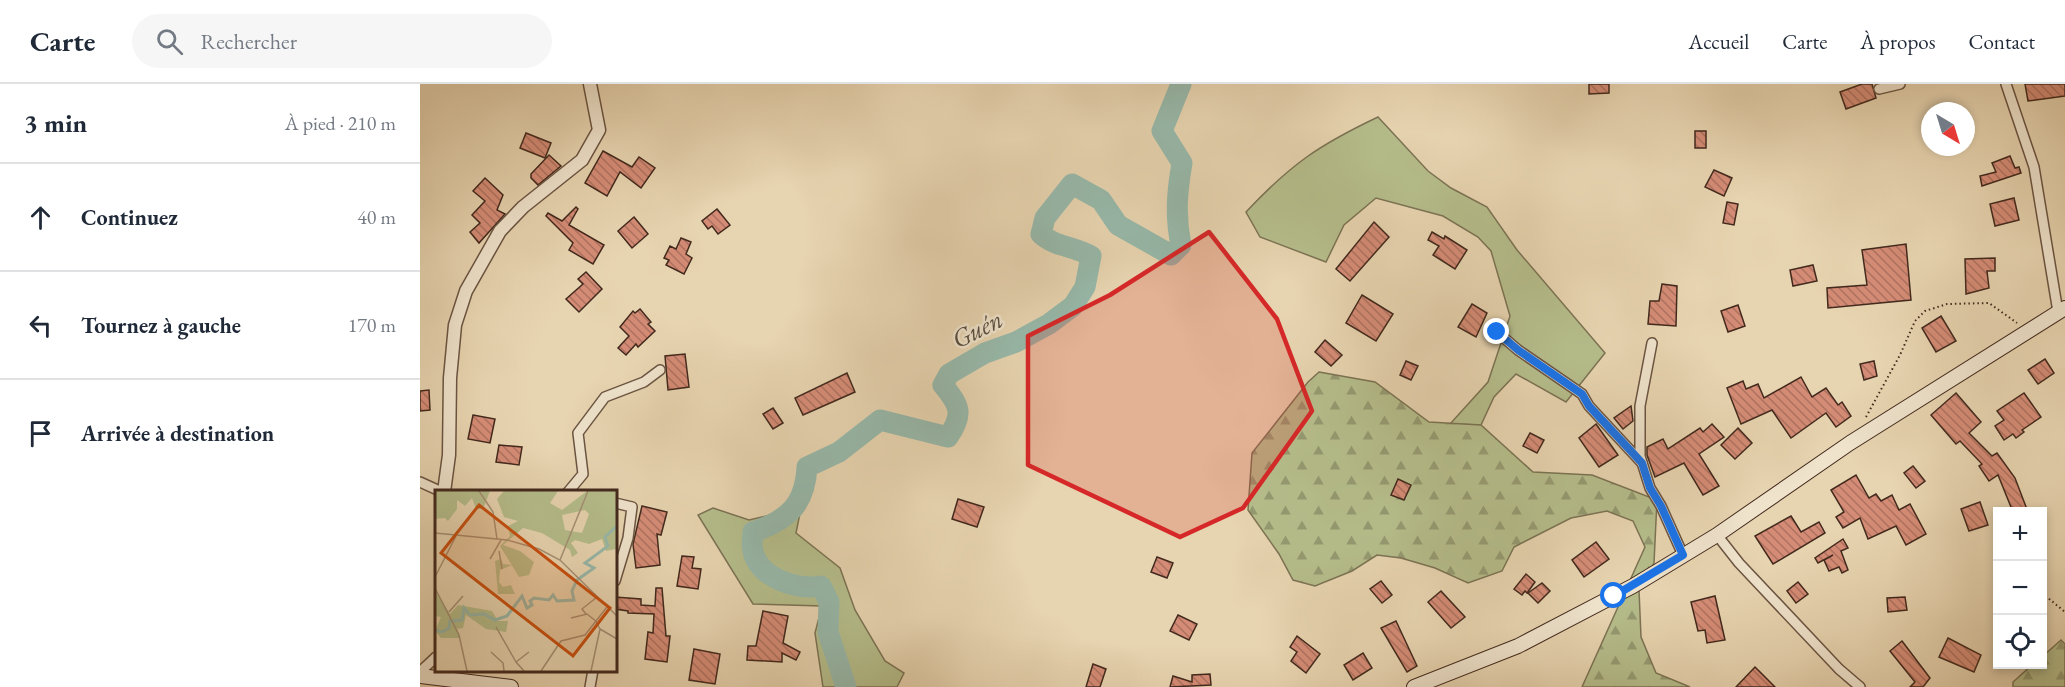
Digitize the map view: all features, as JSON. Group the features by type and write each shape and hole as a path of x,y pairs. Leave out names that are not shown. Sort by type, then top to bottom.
{"main road":[{"path":"1414,687 1518,646 1634,586 1717,535 1850,443 2062,310"},
{"path":"420,674 511,687"}],"street":[{"path":"443,490 449,455 450,378 454,335 466,291 500,231 523,207 582,160 599,130 590,84"},
{"path":"1879,89 1900,84"},
{"path":"2006,84 2034,167 2062,310"},
{"path":"1497,332 1518,350 1582,394 1589,406 1642,463"},
{"path":"1652,343 1638,426 1642,463 1650,488 1661,506 1683,555"},
{"path":"571,490 583,474 578,433 597,404 605,397 644,382 660,370"},
{"path":"420,482 438,490"},
{"path":"616,503 632,507 628,538 616,578"},
{"path":"1717,535 1739,563 1839,669 1860,687"},
{"path":"420,674 435,658"},
{"path":"454,672 462,681"},
{"path":"590,687 593,672"}],"path":[{"path":"1862,423 1900,355 1915,321 1925,311 1947,304 1989,303 2012,318 2024,332"},
{"path":"2047,596 2065,612"}],"highlighted area":[{"path":"1209,232 1277,319 1312,411 1243,508 1180,537 1028,465 1028,336 1110,295"}],"green space":[{"path":"1378,117 1428,171 1451,188 1487,207 1517,250 1605,353 1566,402 1516,374 1494,397 1481,425 1450,424 1488,382 1510,316 1491,251 1478,237 1443,216 1376,198 1344,225 1326,262 1260,237 1246,212 1262,195 1307,157"},
{"path":"1319,372 1375,382 1429,422 1481,425 1533,472 1592,475 1657,500 1654,563 1639,590 1641,637 1656,673 1690,687 1582,687 1645,547 1633,521 1607,511 1571,518 1514,547 1502,571 1468,583 1435,568 1401,558 1377,555 1352,571 1315,586 1293,580 1279,554 1248,510 1252,453 1308,382"},
{"path":"713,508 749,520 801,508 796,533 840,568 855,610 885,661 904,673 897,687 823,687 815,633 822,606 753,604 698,515"},
{"path":"2061,640 2065,644 2065,687 2013,687 2013,682 2028,669 2047,669 2047,652"}],"building":[{"path":"1589,84 1609,84 1609,93 1589,94"},
{"path":"1862,84 1872,84 1876,98 1846,109 1840,92"},
{"path":"2025,84 2065,84 2065,96 2028,101"},
{"path":"1695,131 1706,131 1706,148 1695,148"},
{"path":"526,133 551,143 545,158 520,148"},
{"path":"603,151 632,167 639,157 655,168 641,188 620,172 607,196 585,183"},
{"path":"549,155 561,166 538,185 531,178 531,174"},
{"path":"2010,156 2015,168 2019,167 2021,173 1982,186 1980,176 1996,172 1992,163"},
{"path":"1714,170 1732,178 1724,196 1705,187"},
{"path":"485,178 503,195 497,210 505,214 479,243 470,232 480,223 472,215 485,201 473,191"},
{"path":"2014,198 2019,220 1995,226 1990,204"},
{"path":"1727,202 1738,204 1734,225 1723,223"},
{"path":"576,207 578,209 569,225 604,245 593,264 569,250 573,243 546,216 548,213 562,221"},
{"path":"717,209 730,225 718,234 712,226 708,229 702,221"},
{"path":"634,217 648,234 632,248 618,231"},
{"path":"1374,222 1389,237 1350,281 1336,269"},
{"path":"1432,232 1444,239 1445,236 1467,250 1455,269 1433,255 1439,246 1428,240"},
{"path":"681,238 691,242 686,254 692,258 684,274 666,265 669,260 664,258 670,246 676,249"},
{"path":"1906,244 1911,300 1828,308 1827,288 1867,285 1862,250"},
{"path":"1995,258 1995,271 1987,271 1989,288 1966,294 1965,259"},
{"path":"1813,265 1817,281 1793,286 1790,270"},
{"path":"586,272 602,289 579,312 566,299 583,284 578,279"},
{"path":"1662,284 1677,286 1676,326 1648,324 1650,301 1659,301"},
{"path":"1362,295 1393,314 1376,341 1346,323"},
{"path":"1472,304 1487,313 1476,337 1458,327"},
{"path":"1738,305 1745,326 1728,332 1721,311"},
{"path":"640,309 651,322 648,324 655,331 638,347 636,344 626,355 618,348 629,336 620,327 633,311 635,313"},
{"path":"1941,316 1956,341 1936,352 1922,328"},
{"path":"1325,340 1342,355 1331,366 1315,352"},
{"path":"685,354 689,387 668,390 665,356"},
{"path":"2045,359 2054,373 2038,384 2028,370"},
{"path":"1406,361 1418,366 1411,380 1400,375"},
{"path":"1874,361 1877,376 1864,380 1860,364"},
{"path":"847,373 855,392 803,415 795,398"},
{"path":"1801,377 1812,397 1826,388 1838,405 1842,402 1851,416 1836,427 1826,413 1791,438 1772,410 1741,424 1727,388 1743,381 1746,389 1758,384 1764,398"},
{"path":"429,390 430,410 420,411 420,391"},
{"path":"1956,393 1981,422 1969,433 1992,456 1997,453 2015,478 2026,507 2011,507 1998,475 1989,481 1979,466 1982,464 1960,441 1956,444 1931,415"},
{"path":"2024,393 2041,417 2022,430 2024,432 2016,438 2013,434 2004,440 1995,426 2004,420 1997,411"},
{"path":"1631,406 1633,421 1623,429 1614,418"},
{"path":"773,408 783,423 773,429 763,414"},
{"path":"473,415 495,419 490,443 468,439"},
{"path":"1596,424 1618,455 1599,467 1579,438"},
{"path":"1712,424 1724,437 1699,454 1719,486 1703,495 1684,463 1655,477 1647,455 1647,447 1663,439 1668,449 1700,428 1703,432"},
{"path":"1738,428 1752,443 1735,459 1721,445"},
{"path":"1530,433 1544,440 1537,453 1523,446"},
{"path":"499,445 522,447 519,465 496,462"},
{"path":"1913,466 1925,481 1916,488 1904,473"},
{"path":"1856,475 1869,498 1876,494 1881,501 1892,495 1899,510 1910,504 1926,534 1906,545 1896,526 1868,539 1860,518 1843,528 1836,517 1844,512 1831,490"},
{"path":"1398,479 1411,485 1404,500 1391,495"},
{"path":"958,499 984,507 977,527 952,519"},
{"path":"1980,502 1988,525 1969,531 1961,509"},
{"path":"642,506 667,512 661,535 657,534 660,565 636,568 633,544"},
{"path":"1791,516 1801,532 1819,522 1825,533 1773,564 1755,536"},
{"path":"1843,539 1848,548 1841,551 1848,570 1842,573 1839,567 1829,571 1824,560 1833,555 1818,563 1815,558"},
{"path":"1596,542 1609,559 1584,577 1572,560"},
{"path":"682,556 694,557 692,568 701,569 698,589 677,586"},
{"path":"1157,557 1173,563 1167,578 1151,572"},
{"path":"1526,574 1535,582 1527,593 1525,591 1522,595 1514,589"},
{"path":"1381,581 1392,595 1382,603 1370,589"},
{"path":"1798,582 1808,594 1796,603 1787,591"},
{"path":"1542,583 1550,591 1538,603 1528,593"},
{"path":"656,588 662,588 666,636 670,636 667,662 645,659 648,632 653,633 654,614 628,613 628,611 616,609 616,597 641,599 641,605 655,606"},
{"path":"1441,591 1465,617 1451,628 1428,602"},
{"path":"1715,596 1725,640 1707,643 1705,630 1698,631 1691,602"},
{"path":"1905,597 1907,610 1888,612 1887,598"},
{"path":"763,611 788,616 783,643 800,652 796,660 782,653 782,662 747,660 748,646 756,646"},
{"path":"1178,615 1197,624 1189,640 1170,631"},
{"path":"1396,621 1417,666 1407,672 1381,628"},
{"path":"1297,636 1320,654 1306,673 1291,661 1297,652 1290,647"},
{"path":"1948,638 1981,655 1974,672 1939,657"},
{"path":"1902,641 1930,678 1923,687 1910,687 1915,682 1890,651"},
{"path":"694,649 720,654 715,684 689,680"},
{"path":"1363,653 1372,668 1353,680 1344,665"},
{"path":"1093,664 1106,669 1100,687 1086,687"},
{"path":"1755,667 1775,687 1736,687"},
{"path":"1210,674 1211,685 1170,687 1173,676 1192,682 1192,675"}],"waterway":[{"name":"Guén","path":"846,687 828,632 829,602 821,586 791,584 781,581 763,569 752,549 753,532 776,522 792,509 803,492 807,467 839,452 880,420 948,437 958,416 956,405 943,385 949,374 985,353 1016,342 1049,324 1073,306 1085,287 1091,256 1052,242 1041,234 1045,218 1072,184 1101,200 1118,225 1171,255 1181,245 1177,204 1182,163 1162,131 1181,84"}],"route":[{"path":"1497,332 1508,343 1582,394 1589,406 1642,463 1650,488 1670,524 1683,555 1614,596"}]}
